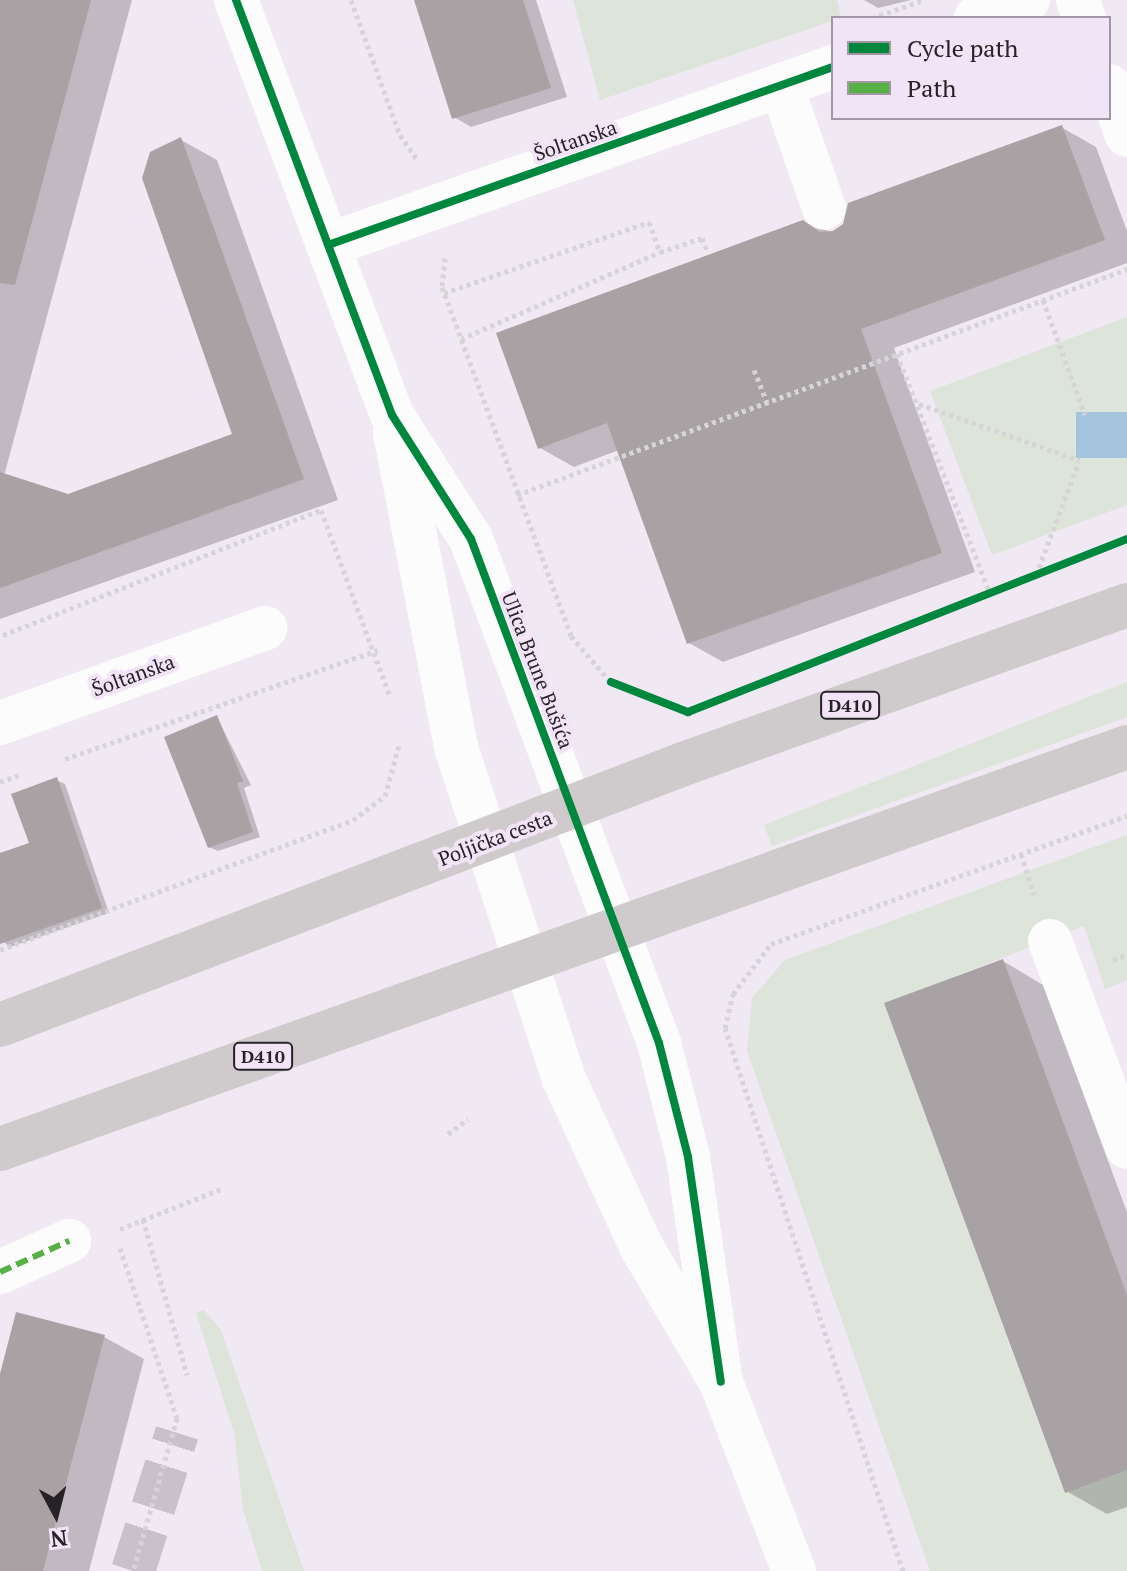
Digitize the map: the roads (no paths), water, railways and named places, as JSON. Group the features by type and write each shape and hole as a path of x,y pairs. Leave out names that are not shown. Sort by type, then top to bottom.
{"main road":[{"name":"Poljička cesta","path":"0,1025 574,807 1127,605"},
{"name":"D410","path":"0,1149 526,964 1127,747"}],"street":[{"name":"Ulica Brune Bušića","path":"236,0 392,415 441,692 484,842 526,964 598,1158 721,1382 794,1571"},
{"path":"982,16 1028,0"},
{"name":"Šoltanska","path":"328,245 831,68"},
{"path":"781,85 824,208"},
{"path":"1111,91 1127,135"},
{"name":"Ulica Brune Bušića","path":"392,415 471,539 574,807 672,1084 721,1382"},
{"name":"Šoltanska","path":"0,723 266,628"},
{"path":"1050,941 1127,1147"},
{"path":"0,1272 69,1241"}],"water":[{"path":"1076,412 1127,412 1127,458 1076,458"}],"tunnel":[{"path":"133,1571 177,1433"}]}
